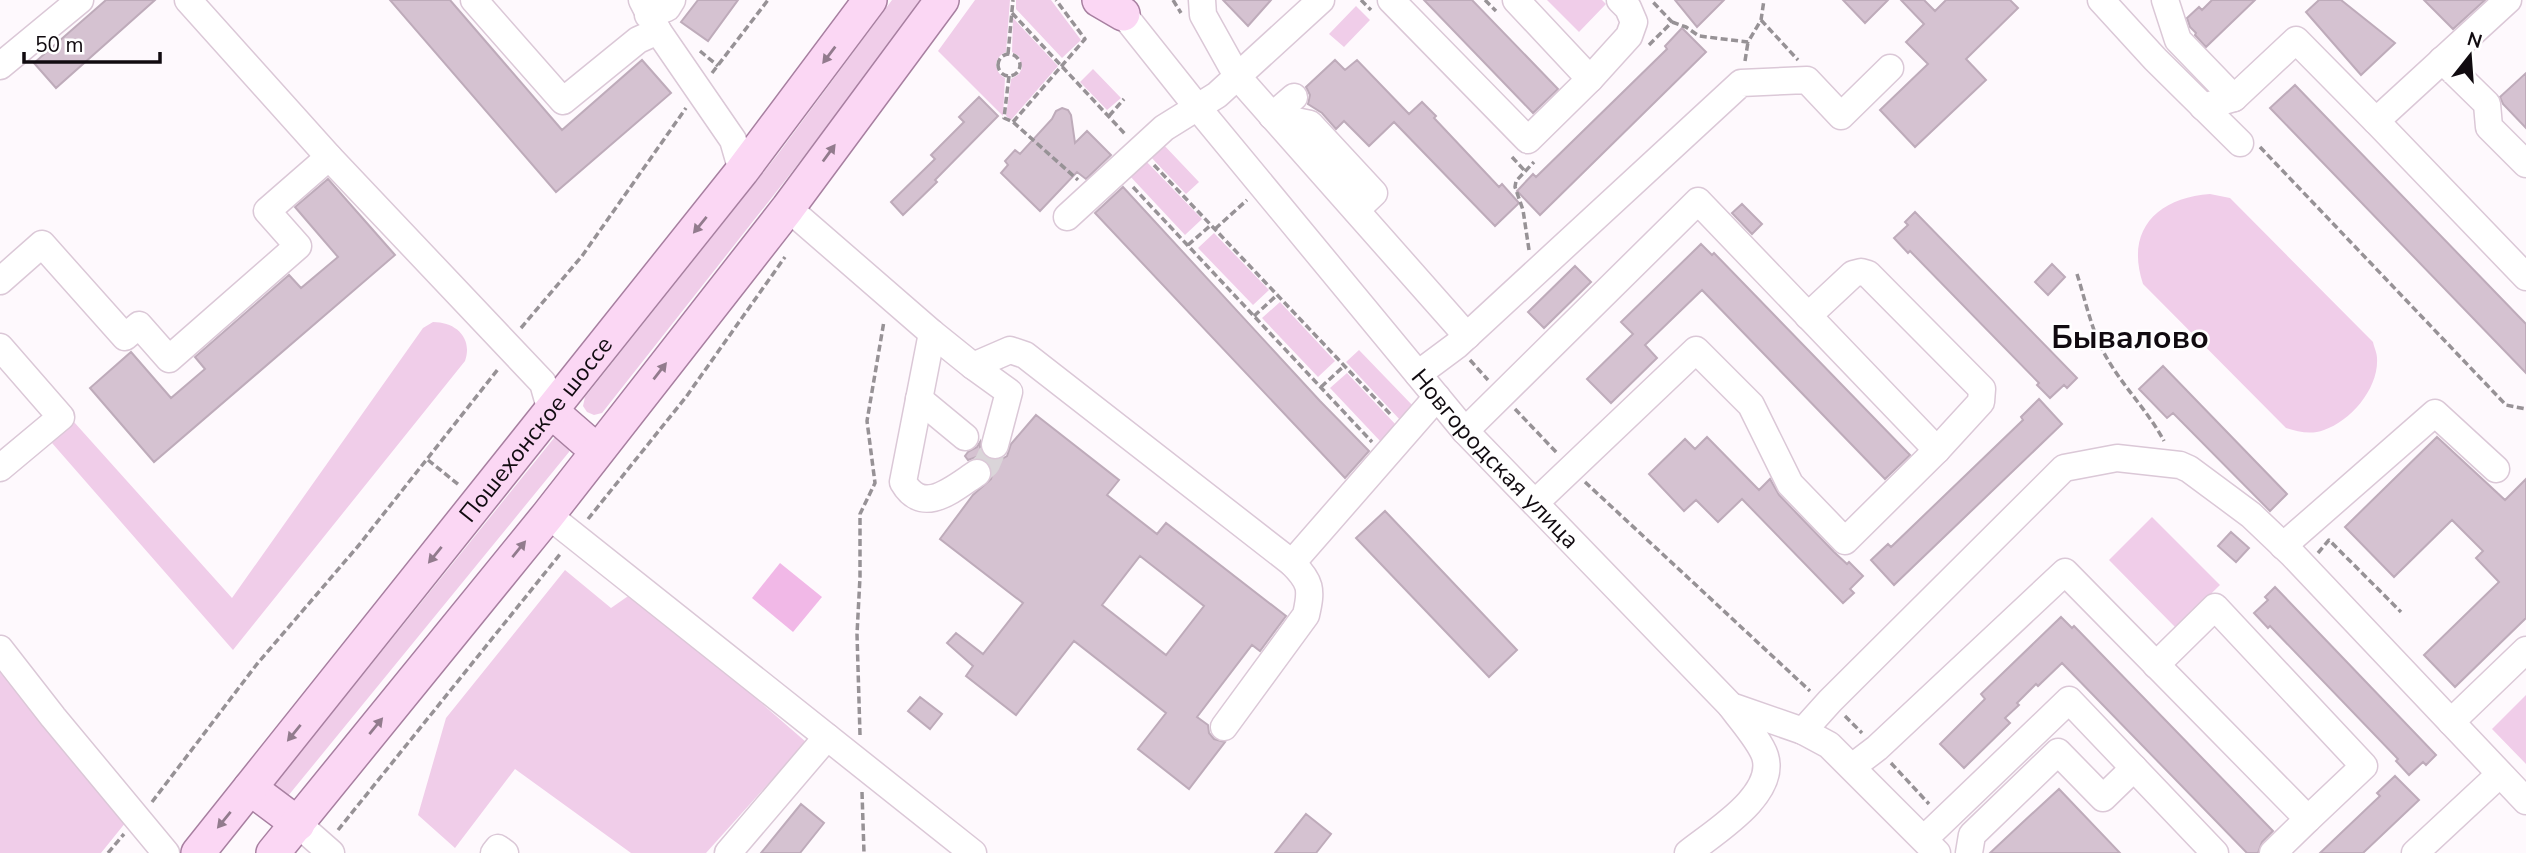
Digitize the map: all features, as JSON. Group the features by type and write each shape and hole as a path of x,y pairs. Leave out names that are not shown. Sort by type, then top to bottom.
{"main road":[{"name":"Пошехонское шоссе","path":"198,853 742,171 870,0"},
{"path":"274,853 548,515 788,208 942,0"},
{"path":"551,411 597,451"},
{"path":"250,788 298,824"}],"street":[{"path":"0,66 80,0"},
{"path":"188,0 329,157 543,383 551,411"},
{"path":"474,0 563,101 638,40 649,15 667,8 672,0"},
{"path":"1067,217 1164,128 1198,108 1321,0"},
{"path":"1391,0 1528,140 1629,37 1634,22 1628,8 1620,0"},
{"path":"1516,0 1590,79"},
{"path":"2101,0 2203,107 2248,142"},
{"path":"2165,0 2178,40 2234,98"},
{"path":"2376,121 2508,0"},
{"name":"Новгородская улица","path":"1111,5 1465,431 1731,706 1803,731 1829,745 1931,846"},
{"path":"1198,6 1237,76 1356,211 1462,340"},
{"path":"649,15 733,140 742,171"},
{"path":"2203,107 2234,98 2296,40 2526,277"},
{"path":"2442,60 2487,104 2489,127 2526,164"},
{"path":"1418,374 1462,340 1741,83 1807,80 1841,116 1890,68"},
{"path":"1272,116 1294,97"},
{"path":"0,281 42,244 125,337 139,326 169,359 298,246 267,211 329,157"},
{"path":"1465,431 1698,201 1937,450"},
{"path":"788,208 932,333 1009,392 995,445"},
{"path":"1535,503 1696,350 1751,405 1790,484 1845,541 1937,450 1981,402 1982,389 1868,274 1853,274 1808,316"},
{"path":"932,333 903,482 909,493 922,499 940,497 977,473"},
{"path":"0,347 61,416 0,468"},
{"path":"973,366 1010,350 1025,355 1292,563 1307,579 1310,597 1306,615 1224,727"},
{"path":"1292,563 1437,397"},
{"path":"919,399 965,437"},
{"path":"2283,546 2435,412 2496,469"},
{"path":"1803,731 2064,468 2117,458 2180,465 2251,514 2526,801"},
{"path":"548,515 972,853"},
{"path":"1852,767 1877,748 2065,572 2308,819"},
{"path":"2156,665 2215,607 2364,766 2273,853"},
{"path":"0,649 166,853"},
{"path":"2451,722 2526,650"},
{"path":"1931,846 1944,820 2069,700 2215,853"},
{"path":"1688,853 1752,800 1764,785 1768,770 1765,754 1731,706"},
{"path":"728,853 827,737"},
{"path":"1969,853 1972,835 2058,752 2103,798 2134,768"},
{"path":"2415,853 2500,774"},
{"path":"298,824 327,850"},
{"path":"494,853 498,848 505,853"}],"path":[{"path":"108,853 138,819 257,664 359,545 498,370 507,345 582,256 698,91 768,0"},
{"path":"1008,54 1013,0"},
{"path":"1013,122 1085,39 1056,0"},
{"path":"1173,0 1198,6"},
{"path":"1672,22 1699,36 1748,43 1760,20 1764,0"},
{"path":"1012,13 1408,433"},
{"path":"1760,20 1807,70 1807,80"},
{"path":"1008,54 1014,55 1020,62 1018,72 1009,76 1003,75 998,65 999,60 1008,54"},
{"path":"1009,76 1004,118 1013,122 1093,193"},
{"path":"1108,116 1124,99"},
{"path":"2248,142 2507,405 2526,408"},
{"path":"1534,162 1516,181 1515,187 1523,210 1530,254 1541,268"},
{"path":"1117,170 1386,456"},
{"path":"1188,245 1211,225"},
{"path":"864,853 857,634 860,514 875,483 867,421 888,295"},
{"path":"1254,316 1277,295"},
{"path":"1462,340 1501,395 1571,469 1809,690 1830,701 1944,820"},
{"path":"1321,387 1344,366"},
{"path":"327,850 686,397"},
{"path":"428,460 461,486"},
{"path":"2306,569 2329,540 2401,612"}],"shaded area":[{"path":"892,0 923,0 602,413 594,415 587,412 583,406 585,397 778,154"},
{"path":"975,0 1010,0 1006,52 996,65 998,72 1005,78 1003,116 938,51"},
{"path":"1016,0 1051,0 1081,40 1062,58 1016,9"},
{"path":"1547,0 1602,0 1606,4 1579,32"},
{"path":"1356,6 1370,20 1344,47 1329,34"},
{"path":"1013,18 1058,66 1011,120 1006,116 1011,79 1019,74 1022,68 1019,56 1012,52"},
{"path":"1093,69 1121,98 1107,110 1080,82"},
{"path":"1161,142 1199,182 1186,194 1148,154"},
{"path":"1144,159 1202,219 1185,235 1128,174"},
{"path":"2210,194 2230,198 2373,342 2377,358 2376,369 2368,392 2353,411 2334,426 2310,433 2286,428 2143,284 2138,248 2142,233 2150,220 2175,202"},
{"path":"1214,233 1269,290 1253,305 1198,248"},
{"path":"1280,302 1335,361 1318,377 1262,318"},
{"path":"433,322 449,325 461,333 467,345 465,361 233,650 52,443 74,422 232,598 423,328"},
{"path":"1359,350 1414,407 1402,422 1346,362"},
{"path":"1347,373 1397,426 1381,442 1330,388"},
{"path":"561,436 570,445 569,452 288,796 272,794 274,785 554,438"},
{"path":"2152,517 2220,585 2176,628 2109,560"},
{"path":"780,563 822,597 793,632 752,598"},
{"path":"565,570 611,608 634,592 806,742 706,853 631,853 515,769 455,848 418,815 446,718"},
{"path":"0,668 126,822 101,853 0,853"},
{"path":"2526,695 2526,764 2492,729"}],"building":[{"path":"106,0 155,0 56,88 34,63"},
{"path":"390,0 450,0 562,130 642,60 671,93 556,192"},
{"path":"698,0 738,0 708,41 681,22"},
{"path":"1223,0 1271,0 1248,26"},
{"path":"1424,0 1472,0 1558,89 1533,113"},
{"path":"1675,0 1724,0 1697,27"},
{"path":"1843,0 1888,0 1865,23"},
{"path":"1901,0 1924,0 1935,11 1946,0 2010,0 2018,8 1966,59 1986,80 1915,147 1880,110 1928,64 1906,42 1924,24"},
{"path":"2212,0 2255,0 2206,47 2195,35 2187,18 2199,7 2202,10"},
{"path":"2319,0 2341,0 2395,43 2361,75 2306,12"},
{"path":"2424,0 2485,0 2453,29"},
{"path":"1682,28 1706,52 1540,215 1517,191 1533,174 1536,177 1667,49 1665,46"},
{"path":"1335,60 1345,70 1357,60 1409,114 1422,102 1499,187 1502,184 1519,203 1495,226 1394,122 1369,146 1344,121 1336,129 1322,113 1308,104 1310,95 1306,87"},
{"path":"2526,73 2526,128 2503,104 2500,97"},
{"path":"2295,85 2526,324 2526,373 2270,108"},
{"path":"979,97 998,116 903,215 891,202 935,159 931,155 964,122 959,117"},
{"path":"1062,108 1068,110 1071,115 1075,143 1087,131 1111,155 1086,179 1077,172 1040,211 1001,173 1008,165 1005,161 1015,150 1020,154 1056,111"},
{"path":"328,179 395,255 154,462 90,388 131,352 171,398 205,369 195,357 289,275 301,288 338,257 295,207"},
{"path":"1123,187 1369,451 1345,478 1095,213"},
{"path":"1742,204 1762,224 1752,234 1732,213"},
{"path":"1915,212 2077,378 2067,388 2064,385 2050,398 2037,385 2039,383 1910,251 1908,253 1894,238 1908,225 1905,222"},
{"path":"1701,244 1712,255 1714,253 1910,455 1885,479 1702,290 1645,345 1657,358 1611,403 1587,379 1633,334 1621,322"},
{"path":"2052,264 2065,277 2048,295 2035,282"},
{"path":"1575,266 1591,282 1544,328 1528,312"},
{"path":"2163,366 2287,494 2270,511 2173,413 2167,418 2139,389"},
{"path":"2039,399 2062,424 1894,585 1871,560 1888,544 1891,547 2023,420 2021,417"},
{"path":"1036,415 1119,480 1107,495 1157,534 1166,523 1286,616 1260,651 1252,645 1197,717 1208,725 1209,733 1214,739 1225,742 1189,789 1138,749 1166,713 1074,641 1016,715 966,676 973,666 947,643 956,633 983,654 1023,603 940,539 973,495 991,479 993,471 990,464 976,457 968,460 965,456 980,442 984,457 1000,460 1007,456 1011,444","holes":["1140,556 1204,606 1166,655 1102,605"]},
{"path":"1707,437 1759,490 1770,479 1779,495 1834,552 1863,576 1850,589 1854,593 1843,603 1742,499 1718,522 1696,500 1684,511 1649,474 1685,439 1695,449"},
{"path":"2437,437 2505,500 2526,479 2526,618 2455,687 2424,655 2499,582 2476,558 2483,551 2452,520 2394,577 2345,527"},
{"path":"1385,511 1517,650 1489,677 1356,538"},
{"path":"2231,532 2249,548 2236,562 2218,546"},
{"path":"2275,587 2436,755 2426,765 2423,762 2409,775 2396,761 2398,759 2270,626 2268,628 2254,613 2268,600 2265,597"},
{"path":"2061,617 2072,628 2074,626 2273,831 2262,842 2258,853 2247,853 2062,663 2017,703 2019,705 2005,718 2010,723 1964,768 1940,744 1985,699 1981,694"},
{"path":"920,697 942,714 930,729 908,711"},
{"path":"2395,776 2419,800 2363,853 2320,853 2380,796 2377,793"},
{"path":"2059,789 2120,853 1990,853 2022,823"},
{"path":"801,804 824,823 800,853 761,853"},
{"path":"1306,814 1331,834 1316,853 1275,853"}],"tunnel":[{"path":"977,473 987,464 995,445"}],"district":[{"name":"Бывалово","path":"2130,337"}]}
